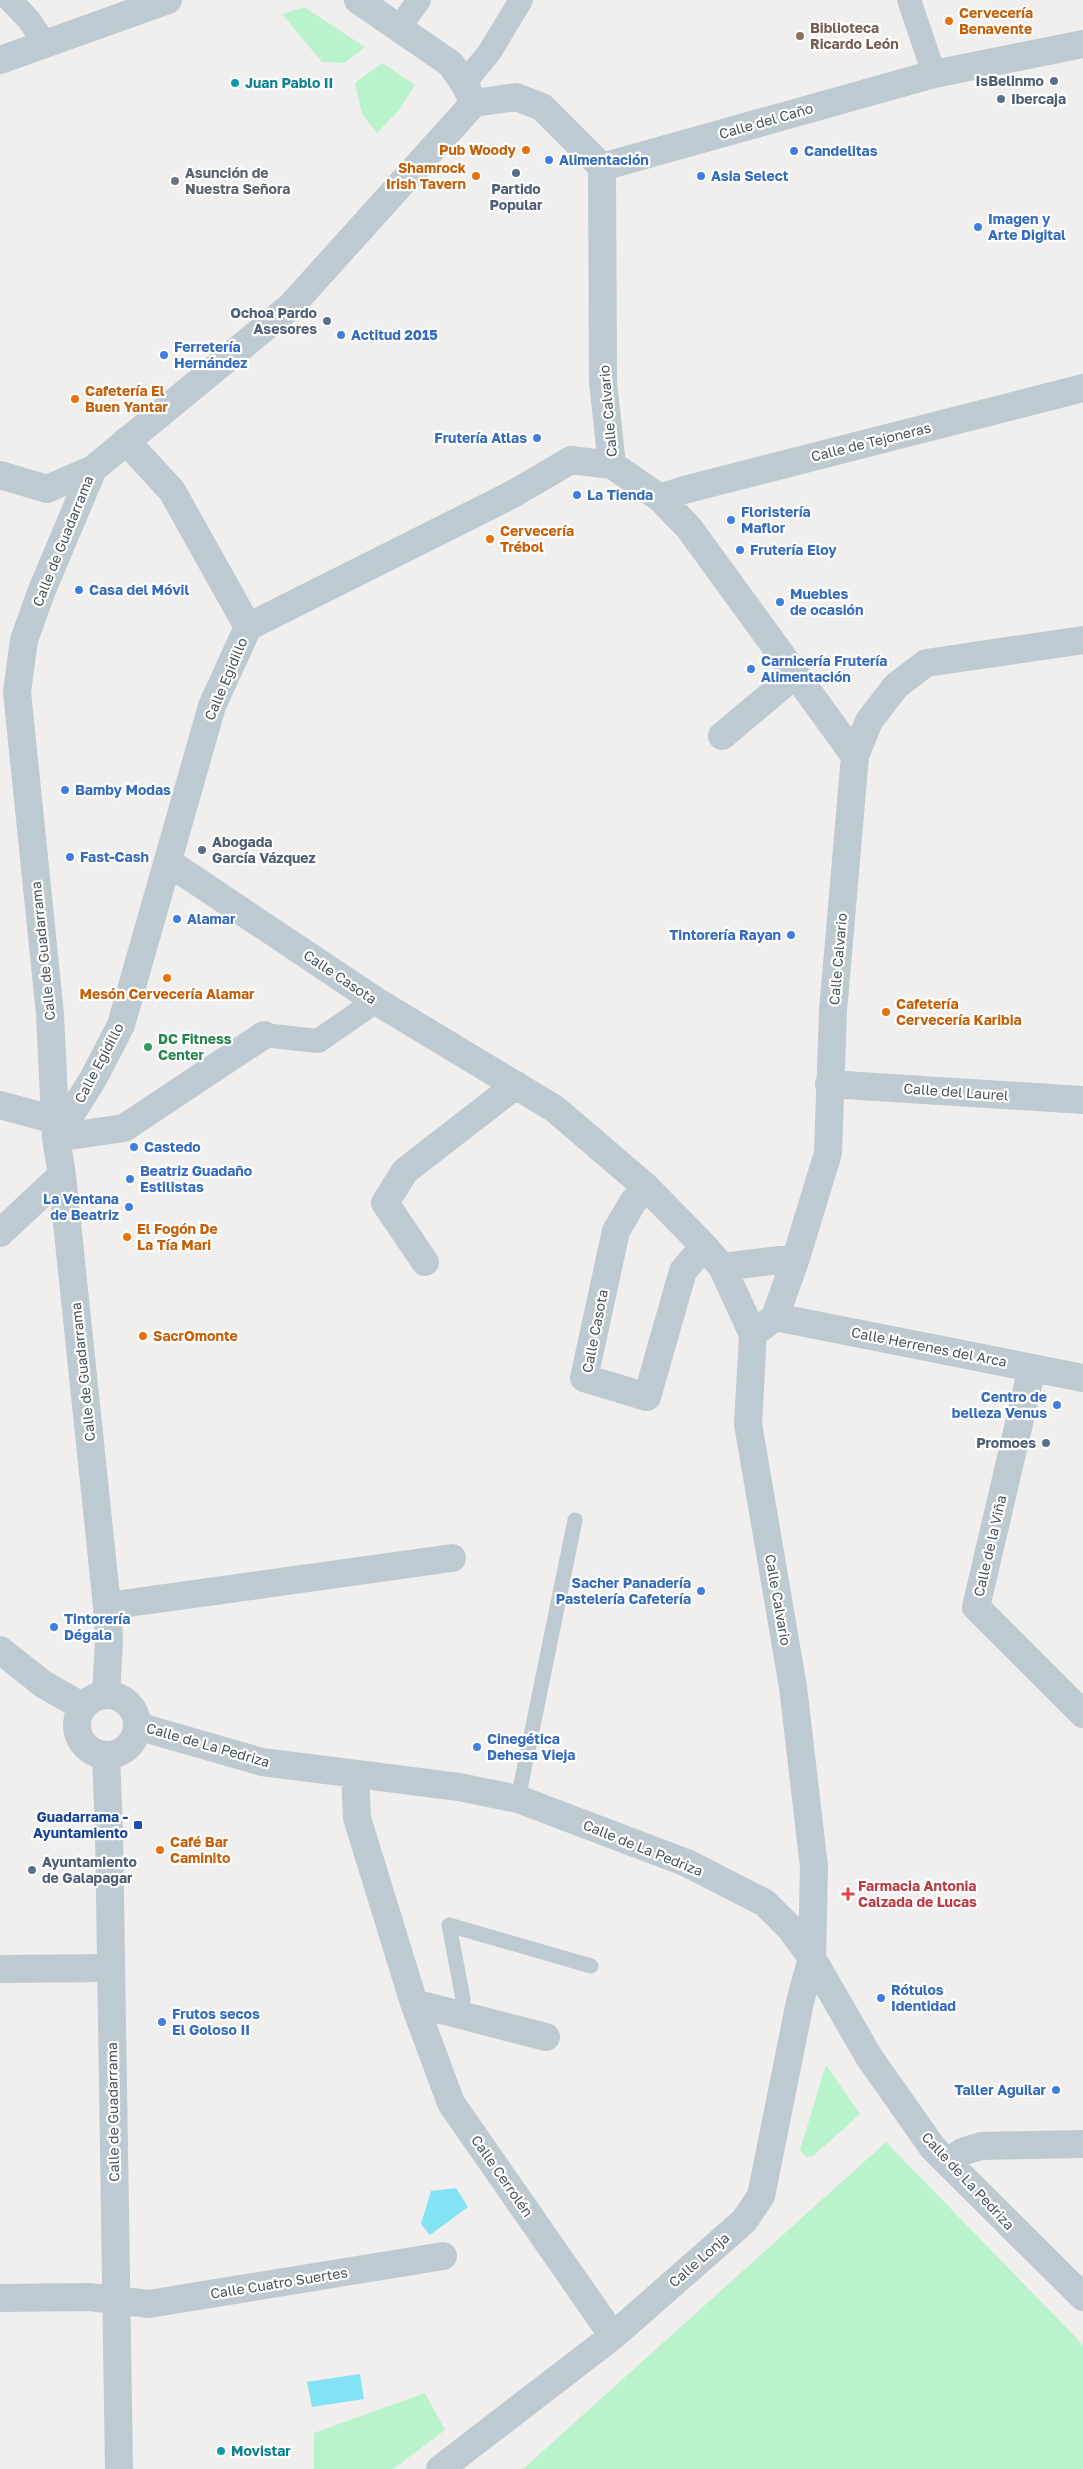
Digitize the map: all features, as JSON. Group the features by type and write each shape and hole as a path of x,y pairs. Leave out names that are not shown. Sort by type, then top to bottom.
{"street":[{"path":"10,0 28,20 46,45"},
{"path":"0,60 168,0"},
{"path":"358,0 451,64 469,93"},
{"path":"399,28 419,0"},
{"path":"469,93 489,53 521,0"},
{"path":"909,0 934,74"},
{"name":"Calle del Caño","path":"602,167 934,74 1083,44"},
{"path":"469,93 516,97 542,107 602,167"},
{"name":"Calle de Guadarrama","path":"94,1701 109,1640 62,1175 55,1129 50,1014 16,692 24,640 36,606 93,470 291,306 469,93"},
{"name":"Calle Calvario","path":"602,167 603,382 612,465 660,498 689,528 855,756 833,1011 828,1153 796,1258 775,1317"},
{"name":"Calle de Tejoneras","path":"660,498 694,487 1083,388"},
{"path":"126,441 172,491 248,627"},
{"name":"Calle Egidillo","path":"55,1129 93,1079 121,1026 212,706 248,627 513,494 571,460 612,465"},
{"path":"0,475 46,489 93,470"},
{"path":"855,756 868,721 896,686 926,663 1083,640"},
{"path":"722,736 796,674"},
{"name":"Calle Casota","path":"168,862 376,1001 555,1109 646,1187 704,1246 722,1267 753,1334"},
{"path":"0,1105 55,1129 124,1128 264,1035 318,1041 376,1001"},
{"path":"426,1262 385,1203 405,1171 516,1084"},
{"name":"Calle del Laurel","path":"829,1084 1083,1100"},
{"path":"0,1233 62,1175"},
{"name":"Calle Casota","path":"646,1187 633,1202 616,1231 584,1378 646,1397 683,1271 704,1246"},
{"path":"722,1267 796,1258"},
{"path":"753,1334 775,1317"},
{"name":"Calle Herrenes del Arca","path":"775,1317 1083,1378"},
{"name":"Calle Calvario","path":"753,1334 748,1424 799,1733 814,1867 812,1958"},
{"name":"Calle de la Viña","path":"1032,1368 976,1607 1083,1714"},
{"path":"106,1606 452,1558"},
{"path":"0,1650 43,1684 94,1701 118,1697 128,1703 135,1713 138,1726 135,1737 128,1747 118,1754 97,1754 82,1742 77,1731 78,1718 94,1701"},
{"name":"Calle de La Pedriza","path":"138,1726 262,1762 355,1776 460,1787 518,1799 681,1860 764,1903 791,1929 812,1958 869,2057 917,2126 948,2163 1083,2297"},
{"name":"Calle de Guadarrama","path":"106,1755 119,2469"},
{"name":"Calle Cerrolén","path":"355,1776 357,1818 414,2003 451,2103 613,2336"},
{"name":"Calle Lonja","path":"440,2469 613,2336 744,2221 761,2196 800,2002 812,1958"},
{"path":"0,1969 111,1968"},
{"path":"414,2003 546,2037"},
{"path":"948,2163 962,2152 981,2146 1083,2144"},
{"name":"Calle Cuatro Suertes","path":"0,2298 90,2297 148,2304 443,2256"}],"lane":[{"path":"518,1799 575,1520"},
{"path":"459,2015 463,1999 449,1925 591,1966"}],"green space":[{"path":"304,7 365,47 344,63 322,62 282,14"},
{"path":"382,63 415,85 399,110 377,133 362,114 355,83"},
{"path":"826,2065 860,2114 813,2156 806,2157 800,2150"},
{"path":"886,2142 1083,2345 1083,2469 523,2469"},
{"path":"425,2393 445,2430 393,2469 314,2469 314,2433"}],"water":[{"path":"456,2188 468,2207 430,2235 421,2224 431,2191"},
{"path":"360,2374 364,2399 312,2407 307,2382"}],"place":[{"name":"Cervecería Benavente","path":"949,21"},
{"name":"Biblioteca Ricardo León","path":"800,36"},
{"name":"IsBelinmo","path":"1054,81"},
{"name":"Juan Pablo II","path":"235,83"},
{"name":"Ibercaja","path":"1001,99"},
{"name":"Pub Woody","path":"526,150"},
{"name":"Candelitas","path":"794,151"},
{"name":"Alimentación","path":"549,160"},
{"name":"Partido Popular","path":"516,173"},
{"name":"Shamrock Irish Tavern","path":"476,176"},
{"name":"Asia Select","path":"701,176"},
{"name":"Asunción de Nuestra Señora","path":"175,181"},
{"name":"Imagen y Arte Digital","path":"978,227"},
{"name":"Ochoa Pardo Asesores","path":"327,321"},
{"name":"Actitud 2015","path":"341,335"},
{"name":"Ferretería Hernández","path":"164,355"},
{"name":"Cafetería El Buen Yantar","path":"75,399"},
{"name":"Frutería Atlas","path":"537,438"},
{"name":"La Tienda","path":"577,495"},
{"name":"Floristería Maflor","path":"731,520"},
{"name":"Cervecería Trébol","path":"490,539"},
{"name":"Frutería Eloy","path":"740,550"},
{"name":"Casa del Móvil","path":"79,590"},
{"name":"Muebles de ocasión","path":"780,602"},
{"name":"Carnicería Frutería Alimentación","path":"751,669"},
{"name":"Bamby Modas","path":"65,790"},
{"name":"Abogada García Vázquez","path":"202,850"},
{"name":"Fast-Cash","path":"70,857"},
{"name":"Alamar","path":"177,919"},
{"name":"Tintorería Rayan","path":"791,935"},
{"name":"Mesón Cervecería Alamar","path":"167,978"},
{"name":"Cafetería Cervecería Karibia","path":"886,1012"},
{"name":"DC Fitness Center","path":"148,1047"},
{"name":"Castedo","path":"134,1147"},
{"name":"Beatriz Guadaño Estilistas","path":"130,1179"},
{"name":"La Ventana de Beatriz","path":"129,1207"},
{"name":"El Fogón De La Tía Mari","path":"127,1237"},
{"name":"SacrOmonte","path":"143,1336"},
{"name":"Centro de belleza Venus","path":"1057,1405"},
{"name":"Promoes","path":"1046,1443"},
{"name":"Sacher Panadería Pastelería Cafetería","path":"701,1591"},
{"name":"Tintorería Dégala","path":"54,1627"},
{"name":"Cinegética Dehesa Vieja","path":"477,1747"},
{"name":"Guadarrama - Ayuntamiento","path":"138,1825"},
{"name":"Café Bar Caminito","path":"160,1850"},
{"name":"Ayuntamiento de Galapagar","path":"32,1870"},
{"name":"Farmacia Antonia Calzada de Lucas","path":"848,1894"},
{"name":"Rótulos Identidad","path":"881,1998"},
{"name":"Frutos secos El Goloso II","path":"162,2022"},
{"name":"Taller Aguilar","path":"1056,2090"},
{"name":"Movistar","path":"221,2451"}]}
